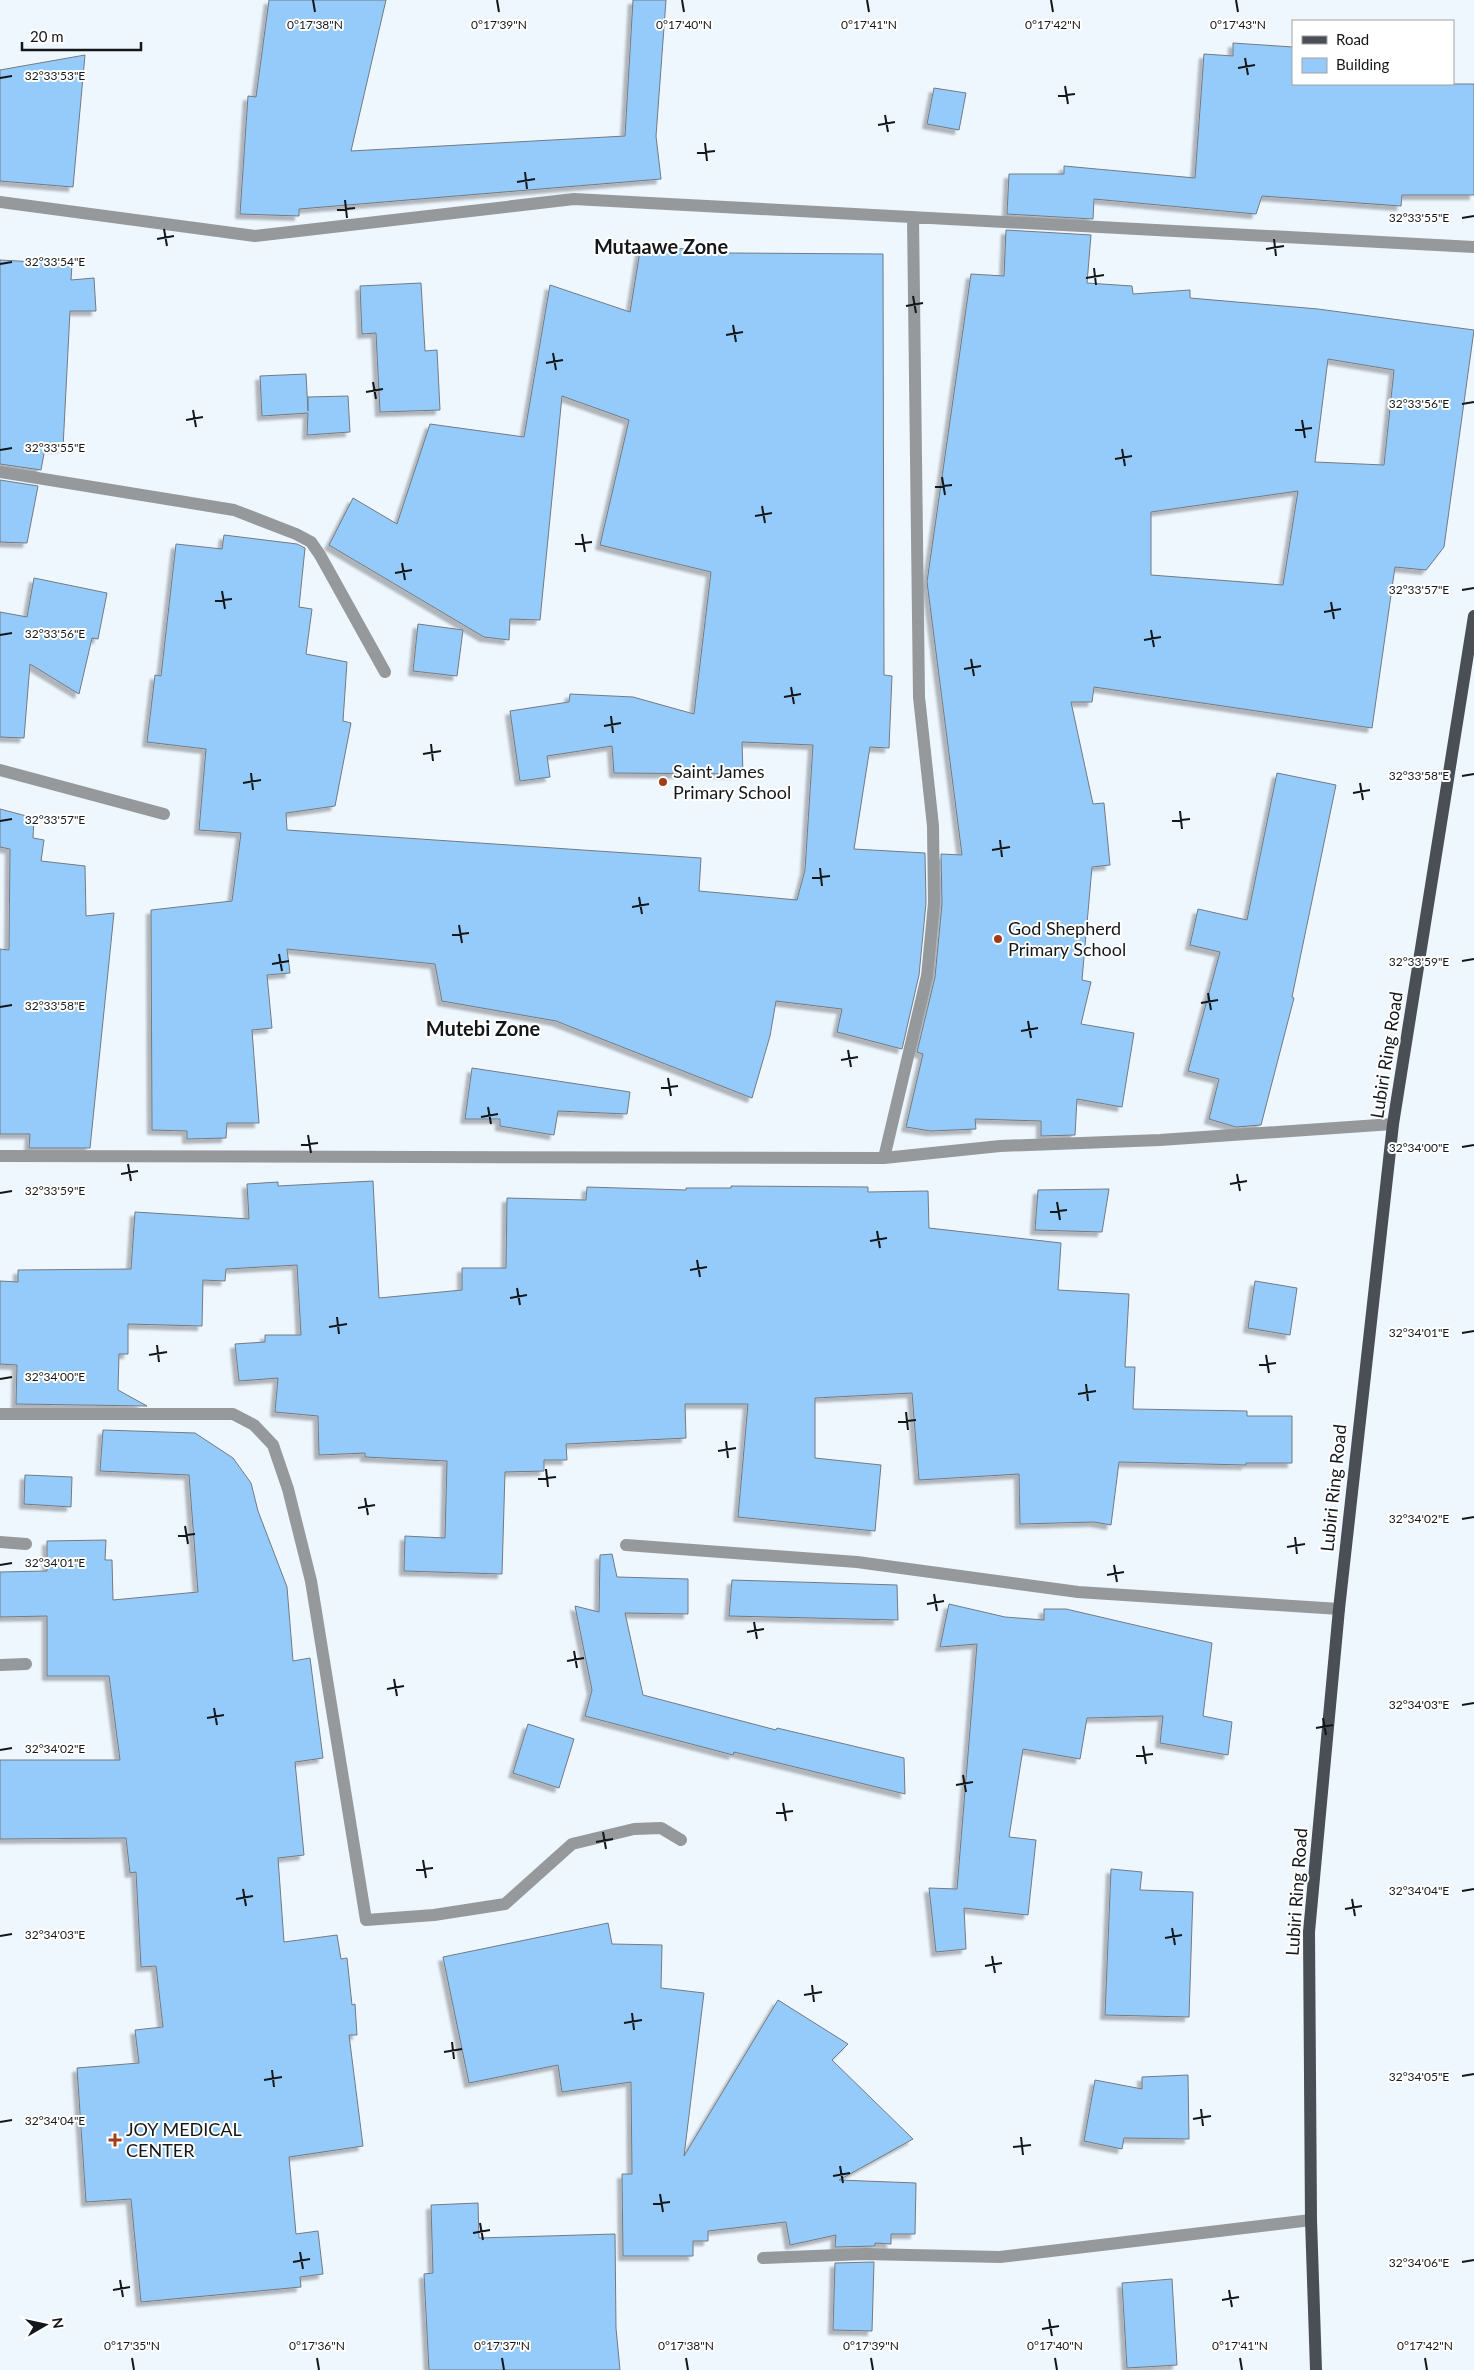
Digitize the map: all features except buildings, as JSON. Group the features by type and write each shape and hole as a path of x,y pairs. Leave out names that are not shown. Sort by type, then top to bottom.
{"main road":[{"name":"Lubiri Ring Road","path":"1316,2370 1311,2220 1309,1932 1338,1608 1393,1124 1474,616"}],"street":[{"path":"0,202 255,236 574,199 1474,247"},
{"path":"884,1158 927,976 934,903 933,826 919,697 913,217"},
{"path":"0,472 234,510 296,534 311,542 320,555 385,672"},
{"path":"0,770 164,814"},
{"path":"0,1156 884,1158 1000,1146 1160,1140 1393,1124"},
{"path":"0,1414 233,1414 254,1425 273,1445 288,1489 311,1581 366,1920 434,1915 505,1904 572,1844 634,1829 661,1828 681,1840"},
{"path":"0,1542 26,1544"},
{"path":"626,1545 857,1562 1078,1592 1338,1608"},
{"path":"0,1664 26,1664"},
{"path":"763,2258 865,2254 1000,2257 1311,2220"}],"place":[{"name":"Saint James Primary School","path":"663,782"},
{"name":"God Shepherd Primary School","path":"998,939"},
{"name":"JOY MEDICAL CENTER","path":"115,2140"}],"district":[{"name":"Mutaawe Zone","path":"661,247"},
{"name":"Mutebi Zone","path":"483,1029"}]}
